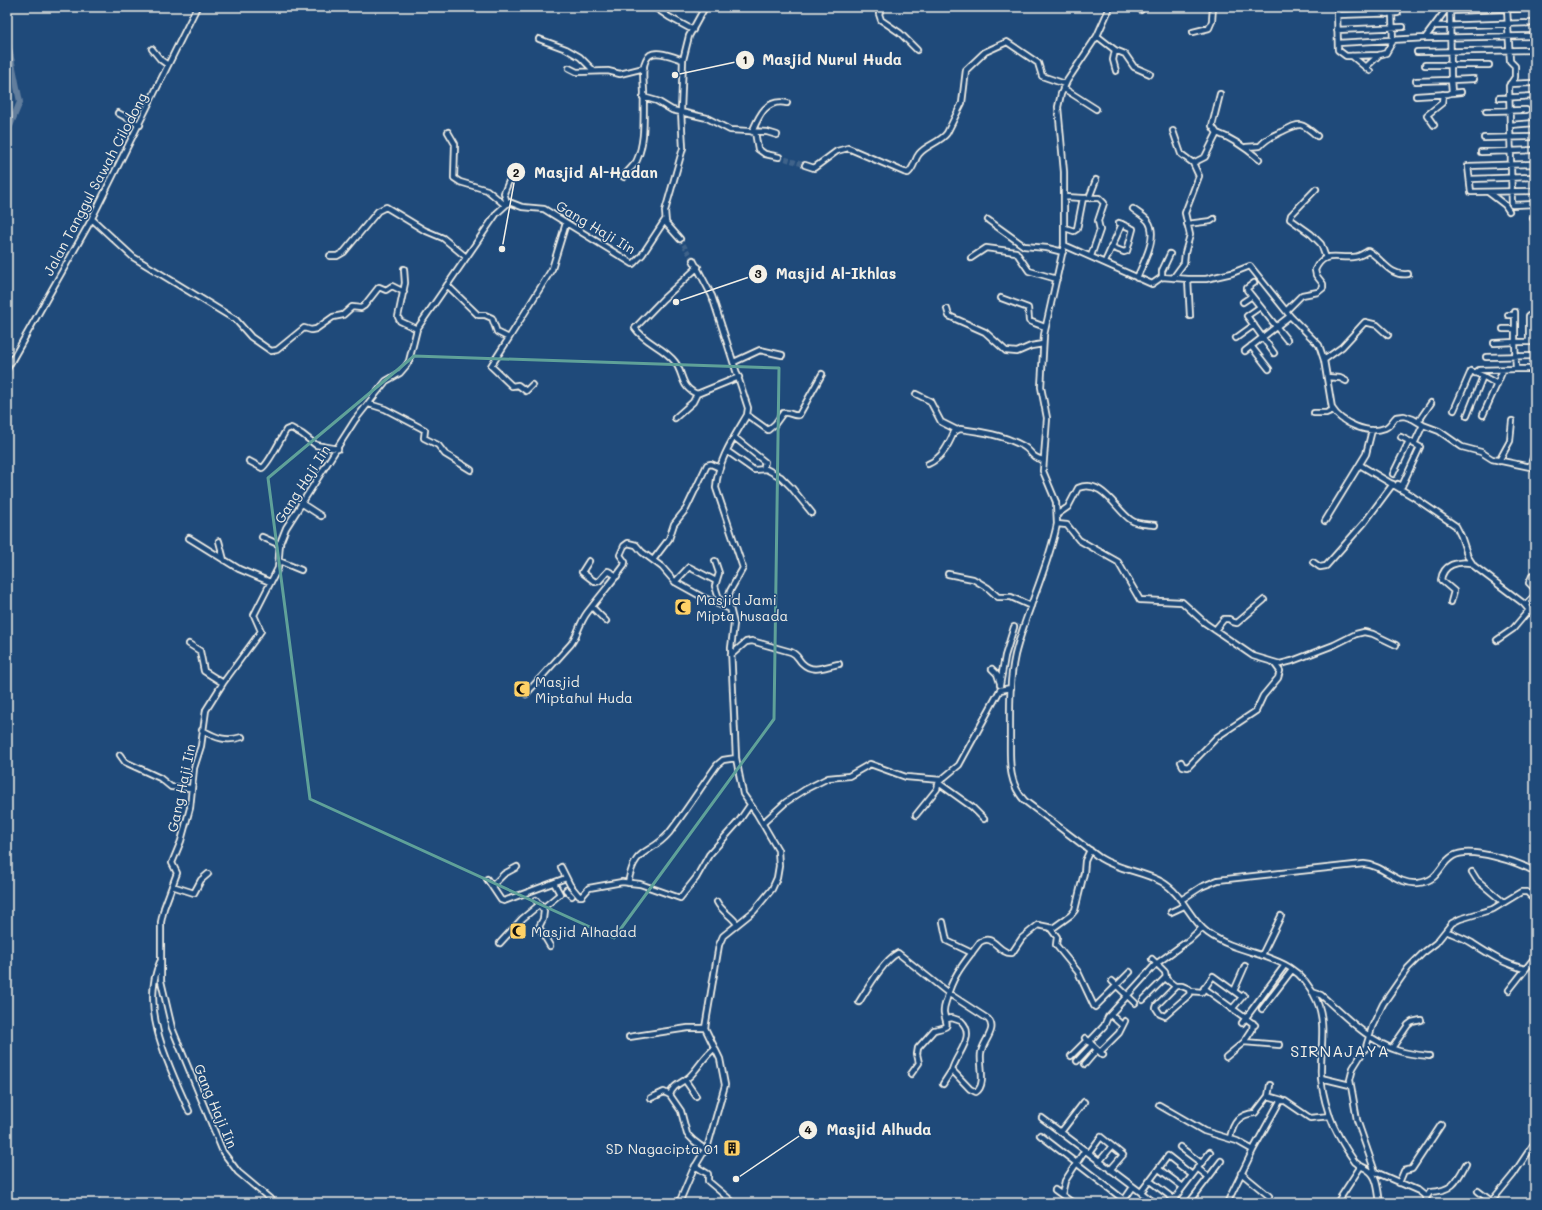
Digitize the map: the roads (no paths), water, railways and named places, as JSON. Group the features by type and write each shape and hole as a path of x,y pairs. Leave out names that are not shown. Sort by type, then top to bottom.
{"street":[{"name":"Jalan Tanggul Sawah Cilodong","path":"7,369 92,219 137,123 197,7"},
{"path":"654,7 693,30"},
{"path":"680,239 665,220 666,205 683,148 681,112 683,60 693,30 705,7"},
{"path":"882,7 879,14 881,20 900,33 917,50"},
{"path":"1110,7 1098,37 1075,66 1064,86 1058,107 1065,198 1065,228 1064,245 1060,251 1057,279 1045,327 1043,344 1042,394 1047,418 1043,473 1054,498 1058,514 1057,524 1015,658 1011,688 1010,755 1014,785 1020,796 1029,805 1090,850 1113,865 1146,875 1160,881 1173,890 1202,928 1228,944 1285,964 1292,970 1312,992 1318,1003 1322,1021 1321,1078 1323,1094 1330,1116 1351,1156 1361,1166 1419,1191 1427,1201"},
{"path":"1193,32 1209,28 1212,21 1212,7"},
{"path":"1337,9 1337,30 1340,52 1346,56 1379,55 1386,53 1394,41 1390,14 1385,7"},
{"path":"1449,8 1535,8"},
{"path":"1449,8 1451,94"},
{"path":"1425,38 1449,8"},
{"path":"1507,8 1510,61 1515,66 1514,77 1510,84 1509,98 1512,205 1535,204"},
{"path":"1337,15 1398,13"},
{"path":"1435,26 1535,23"},
{"path":"1337,30 1403,27"},
{"path":"1338,43 1394,41 1425,38 1535,36"},
{"path":"1098,37 1115,50 1125,54 1134,67 1150,74"},
{"path":"539,39 580,57 594,71"},
{"path":"806,165 814,168 837,151 848,148 908,173 913,169 916,158 920,152 944,137 947,133 962,103 966,70 985,52 1008,42 1038,63 1042,76 1064,86 1096,109"},
{"path":"152,49 167,64"},
{"path":"1115,50 1113,60 1116,71"},
{"path":"1417,52 1535,50"},
{"path":"624,177 626,172 636,163 640,152 643,126 644,68 648,57 656,53 683,60"},
{"path":"1352,56 1368,69 1379,55"},
{"path":"1425,65 1490,65"},
{"path":"569,68 577,72 594,71 620,74 644,68"},
{"path":"1416,81 1474,79"},
{"path":"1510,84 1533,83"},
{"path":"1416,96 1461,92"},
{"path":"1220,94 1212,126 1217,133 1231,138 1246,147 1259,159"},
{"path":"1434,124 1428,115 1442,103 1443,94"},
{"path":"1499,98 1534,96"},
{"path":"643,97 660,103 672,110 707,118 730,130 767,132 777,135"},
{"path":"779,157 765,154 758,149 754,132 759,117 767,106 778,102 787,103"},
{"path":"1486,111 1526,110"},
{"path":"118,113 137,123"},
{"path":"1510,125 1535,123"},
{"path":"1246,147 1260,146 1267,138 1290,126 1299,125 1307,128 1317,136"},
{"path":"1173,130 1181,154 1193,163 1199,180 1192,189 1191,198 1185,209 1185,217 1190,235 1184,263 1173,278"},
{"path":"448,132 455,144 454,178 460,182 487,190 506,204"},
{"path":"1193,163 1205,157 1217,133"},
{"path":"1484,138 1535,137"},
{"path":"1481,152 1535,150"},
{"path":"1535,164 1468,166 1471,192 1535,191"},
{"path":"506,204 504,193 512,174"},
{"path":"1470,179 1535,177"},
{"path":"1065,228 1074,231 1077,229 1086,198 1096,180"},
{"path":"1316,189 1290,215 1290,219 1311,234 1321,244 1326,258"},
{"path":"1488,192 1505,204 1509,211"},
{"path":"1065,198 1102,199 1104,203 1098,221 1100,230 1090,256"},
{"name":"Gang Haji Iin","path":"275,1203 233,1166 217,1141 169,1019 161,986 162,914 177,871 172,863 190,808 195,764 201,746 202,730 206,710 223,683 261,632 254,615 279,561 280,545 286,528 356,420 386,381 400,373 406,366 409,361 417,329 491,220 506,204 544,209 633,264 642,255 665,220"},
{"path":"330,256 337,256 344,252 378,211 386,207 424,230 443,238 466,257"},
{"path":"1132,209 1147,220 1151,229 1150,244 1137,278"},
{"path":"92,219 133,257 236,320 251,337 271,351 277,350 304,328 311,330 316,329 333,317 343,315 352,307 361,308 379,287 386,290 392,286 404,292"},
{"path":"1187,224 1211,221 1214,219"},
{"path":"988,220 1024,246 1060,251"},
{"path":"532,385 526,391 518,385 512,386 491,366 552,269 566,223"},
{"path":"1105,262 1111,247 1121,223 1132,228 1134,231 1127,251 1124,252 1111,247"},
{"path":"1064,245 1152,284 1162,277 1188,279 1218,277 1250,266 1290,316 1316,342 1324,360 1333,410 1357,427 1372,430 1385,428 1395,418 1400,416 1409,417 1423,426 1439,431 1462,447 1481,452 1491,459 1533,468 1535,452"},
{"path":"971,258 986,248 1016,252 1029,270 1057,279"},
{"path":"1286,311 1302,295 1313,294 1323,288 1324,284 1316,275 1315,270 1326,258 1332,256 1355,257 1368,252 1391,270 1402,275 1408,274"},
{"path":"1162,277 1163,270 1170,254"},
{"path":"680,1203 688,1180 695,1166 706,1150 726,1085 715,1048 705,1028 719,945 723,936 754,911 772,889 777,878 779,866 779,853 743,794 736,758 731,655 734,624 728,608 728,596 742,568 717,492 716,484 720,468 727,451 747,415 747,401 712,296 693,260"},
{"path":"697,394 691,391 684,384 681,373 675,362 664,352 645,340 635,328 698,267"},
{"path":"404,269 404,292 399,319 417,329"},
{"path":"1188,279 1190,316"},
{"path":"1254,283 1247,289 1287,340"},
{"path":"447,285 478,316 485,315 492,318 497,332 509,338"},
{"path":"1243,302 1252,296"},
{"path":"1001,298 1028,308 1029,321 1045,327"},
{"path":"1260,307 1247,315 1274,353"},
{"path":"947,309 949,316 985,332 1006,350 1017,352 1031,346 1043,344"},
{"path":"1508,315 1515,313 1516,370"},
{"path":"1245,351 1290,316"},
{"path":"1529,316 1529,342"},
{"path":"1324,360 1342,348 1365,322 1377,325 1388,335"},
{"path":"1236,338 1254,325"},
{"path":"1503,329 1515,329"},
{"path":"1494,343 1535,342"},
{"path":"1251,346 1269,368"},
{"path":"734,362 760,350 782,355"},
{"path":"1486,357 1535,356"},
{"path":"1475,373 1479,370 1535,369"},
{"path":"1483,414 1503,370"},
{"path":"1454,410 1471,371 1497,384"},
{"path":"747,415 768,430 775,424 783,413 788,413 794,416 800,415 822,374"},
{"path":"1467,416 1483,376"},
{"path":"675,418 693,402 697,394 739,377"},
{"path":"1327,377 1340,378 1346,381"},
{"path":"916,394 930,401 941,422 957,430 1006,437 1026,448 1034,458 1043,460"},
{"path":"1418,422 1431,403"},
{"path":"369,404 385,410 425,430 424,438 438,445 445,454 471,470"},
{"path":"1314,412 1326,414 1333,410"},
{"path":"1500,461 1510,441 1512,421"},
{"path":"1414,444 1423,426"},
{"path":"249,461 262,468 265,466 274,449 282,441 286,430 291,428 302,434 319,447 338,449"},
{"path":"928,464 940,457 950,443 954,432 957,430"},
{"path":"1326,522 1360,465 1368,447 1372,430"},
{"path":"734,437 765,462 763,469"},
{"path":"1393,483 1402,486 1420,447 1401,437"},
{"path":"1393,474 1408,441"},
{"path":"727,451 754,470 763,469 777,474 785,481 812,513"},
{"path":"653,560 669,539 674,524 686,509 707,465 711,464 720,468"},
{"path":"1360,465 1393,483 1456,526 1471,563 1527,608 1535,617"},
{"path":"1313,562 1320,568 1326,566 1364,523 1393,483"},
{"path":"1058,514 1068,506 1079,487 1090,487 1098,489 1110,498 1132,521 1155,524"},
{"path":"301,503 322,516"},
{"path":"1057,524 1067,525 1080,540 1115,560 1140,600 1180,601 1215,630 1253,656 1285,663 1334,645 1360,633 1373,634 1396,645"},
{"path":"262,537 280,545"},
{"path":"189,538 224,560 270,582"},
{"path":"219,541 224,560"},
{"path":"526,694 571,644 578,634 584,618 625,564 620,555 624,546 628,543 635,544 662,567 675,582 728,608"},
{"path":"279,561 301,570"},
{"path":"589,561 582,572 594,582 599,581 608,571 617,576"},
{"path":"715,561 719,573 716,581 716,591 721,605"},
{"path":"1451,602 1454,591 1441,580 1443,572 1448,566 1456,563 1471,563"},
{"path":"675,582 689,567 716,581"},
{"path":"948,574 973,579 990,589 997,596 1011,597 1031,606"},
{"path":"1532,576 1529,583 1535,589"},
{"path":"1497,640 1513,629 1535,594"},
{"path":"1215,630 1224,619 1229,619 1237,623 1264,600"},
{"path":"592,607 606,621"},
{"path":"916,815 926,801 936,792 939,782 959,765 1000,688 1006,650 1014,627"},
{"path":"731,655 749,641 791,652 797,655 803,664 812,669 819,669 839,664"},
{"path":"189,644 200,651 204,671 223,683"},
{"path":"1271,661 1277,665 1280,672"},
{"path":"1181,762 1183,766 1188,767 1217,737 1256,711 1264,694 1278,678 1285,663"},
{"path":"992,669 997,674 1000,688"},
{"path":"1000,688 1011,688"},
{"path":"202,730 211,735 230,741 242,737"},
{"path":"120,755 125,762 160,778 171,787 192,788"},
{"path":"628,883 636,859 666,837 717,765 724,760 736,758"},
{"path":"762,823 786,802 806,789 828,778 848,776 869,764 874,764 903,776 939,782 972,807 984,819"},
{"path":"566,890 572,896 580,896 589,888 614,882 653,888 677,898 681,897 696,878 709,855 739,821 750,805"},
{"path":"1051,929 1071,915 1075,910 1084,873 1085,860 1090,850"},
{"path":"1181,900 1201,887 1218,880 1360,864 1374,865 1395,879 1419,883 1436,877 1452,857 1468,853 1499,858 1535,872"},
{"path":"561,867 572,896"},
{"path":"492,886 504,874 516,868"},
{"path":"1472,872 1477,880 1503,902"},
{"path":"172,886 194,893 201,880 208,874"},
{"path":"487,879 500,900 504,901 566,878"},
{"path":"500,943 522,919 560,894 554,883"},
{"path":"1380,1203 1376,1182 1356,1120 1350,1085 1350,1077 1353,1068 1366,1047 1376,1018 1395,985 1421,954 1434,945 1446,930 1457,920 1486,912 1523,891 1535,900"},
{"path":"536,900 542,906 543,919 539,927 550,946"},
{"path":"717,902 723,911 730,915 737,924"},
{"path":"1171,912 1184,906"},
{"path":"1262,955 1281,916"},
{"path":"943,922 947,941 959,949 972,953"},
{"path":"911,1074 919,1063 917,1054 918,1048 934,1030 945,1028 947,1019 944,1010 953,979 980,942 987,939 994,942 1005,953 1012,953 1022,938 1038,925 1051,929 1057,936 1056,945 1078,972 1095,1006 1118,986 1130,972"},
{"path":"1071,1056 1088,1041 1156,964 1202,928"},
{"path":"1446,930 1466,939 1494,958 1525,969"},
{"path":"860,1002 874,978 893,957 898,954 948,993 988,1019 992,1025 982,1050 982,1075 978,1091 972,1091 952,1070"},
{"path":"1509,990 1535,957"},
{"path":"161,959 156,969 154,1001 158,1033 169,1065 189,1111"},
{"path":"1143,1000 1165,978 1165,972 1152,959"},
{"path":"1242,1023 1285,964"},
{"path":"1234,991 1245,966"},
{"path":"1256,1005 1263,1009 1292,970"},
{"path":"1165,978 1175,986 1182,986 1190,991 1200,992 1213,976 1243,996 1232,1009"},
{"path":"1112,981 1135,1003"},
{"path":"1175,986 1157,1005 1156,1008 1162,1016 1165,1016 1182,1002 1190,994 1190,991"},
{"path":"1204,988 1254,1024 1244,1042 1226,1057"},
{"path":"1312,992 1321,995 1370,1036 1402,1052 1429,1056"},
{"path":"1085,1064 1100,1052 1119,1032 1123,1023 1111,1014"},
{"path":"943,1084 952,1070 966,1041 967,1032 961,1021 952,1018 947,1019"},
{"path":"1392,1048 1408,1025 1412,1022 1421,1020"},
{"path":"629,1037 688,1028 705,1028"},
{"path":"1088,1041 1100,1052"},
{"path":"1077,1060 1088,1041"},
{"path":"1244,1042 1280,1044"},
{"path":"670,1094 674,1086 685,1080 696,1069 706,1054 715,1048"},
{"path":"1321,1078 1350,1085"},
{"path":"685,1080 696,1096"},
{"path":"1230,1138 1233,1128 1239,1118 1248,1113 1255,1113 1268,1096 1270,1085"},
{"path":"650,1098 664,1092 670,1094 681,1111 688,1134 694,1141 706,1150"},
{"path":"1268,1096 1282,1100 1310,1118 1330,1116"},
{"path":"1228,1201 1252,1150 1279,1102 1282,1100"},
{"path":"1061,1132 1084,1102"},
{"path":"1159,1105 1204,1131 1230,1138 1252,1150"},
{"path":"1042,1118 1155,1203"},
{"path":"1399,1183 1404,1171 1412,1169 1441,1125"},
{"path":"1040,1135 1125,1202 1133,1187"},
{"path":"1062,1194 1065,1181 1076,1164 1101,1137 1123,1155 1110,1170"},
{"path":"1478,1191 1491,1202 1514,1175 1535,1142"},
{"path":"1100,1162 1112,1146"},
{"path":"1180,1147 1202,1163"},
{"path":"1174,1199 1210,1152"},
{"path":"1141,1192 1168,1156 1192,1175"},
{"path":"1189,1203 1221,1161"},
{"path":"1427,1201 1430,1192 1440,1192 1455,1184 1466,1164"},
{"path":"695,1166 708,1174 708,1181 734,1203"},
{"path":"1337,1203 1361,1166"},
{"path":"1197,1168 1209,1177"},
{"path":"1158,1169 1183,1187"},
{"path":"1241,1173 1269,1196"},
{"path":"1150,1181 1179,1203"},
{"path":"1055,1190 1073,1203"}],"waterway":[{"path":"7,38 20,102 10,126 7,129"},
{"path":"95,1203 100,1198"}],"tunnel":[{"path":"779,157 805,165"},
{"path":"680,239 693,260"}],"place":[{"name":"Masjid Nurul Huda","path":"675,75"},
{"name":"Masjid Al-Hadan","path":"502,249"},
{"name":"Masjid Al-Ikhlas","path":"676,302"},
{"name":"Masjid Jami Mipta husada","path":"683,607"},
{"name":"Masjid Miptahul Huda","path":"522,689"},
{"name":"Masjid Alhadad","path":"518,931"},
{"name":"SD Nagacipta 01","path":"732,1148"},
{"name":"Masjid Alhuda","path":"736,1179"}],"district":[{"name":"SIRNAJAYA","path":"1340,1050"}]}
